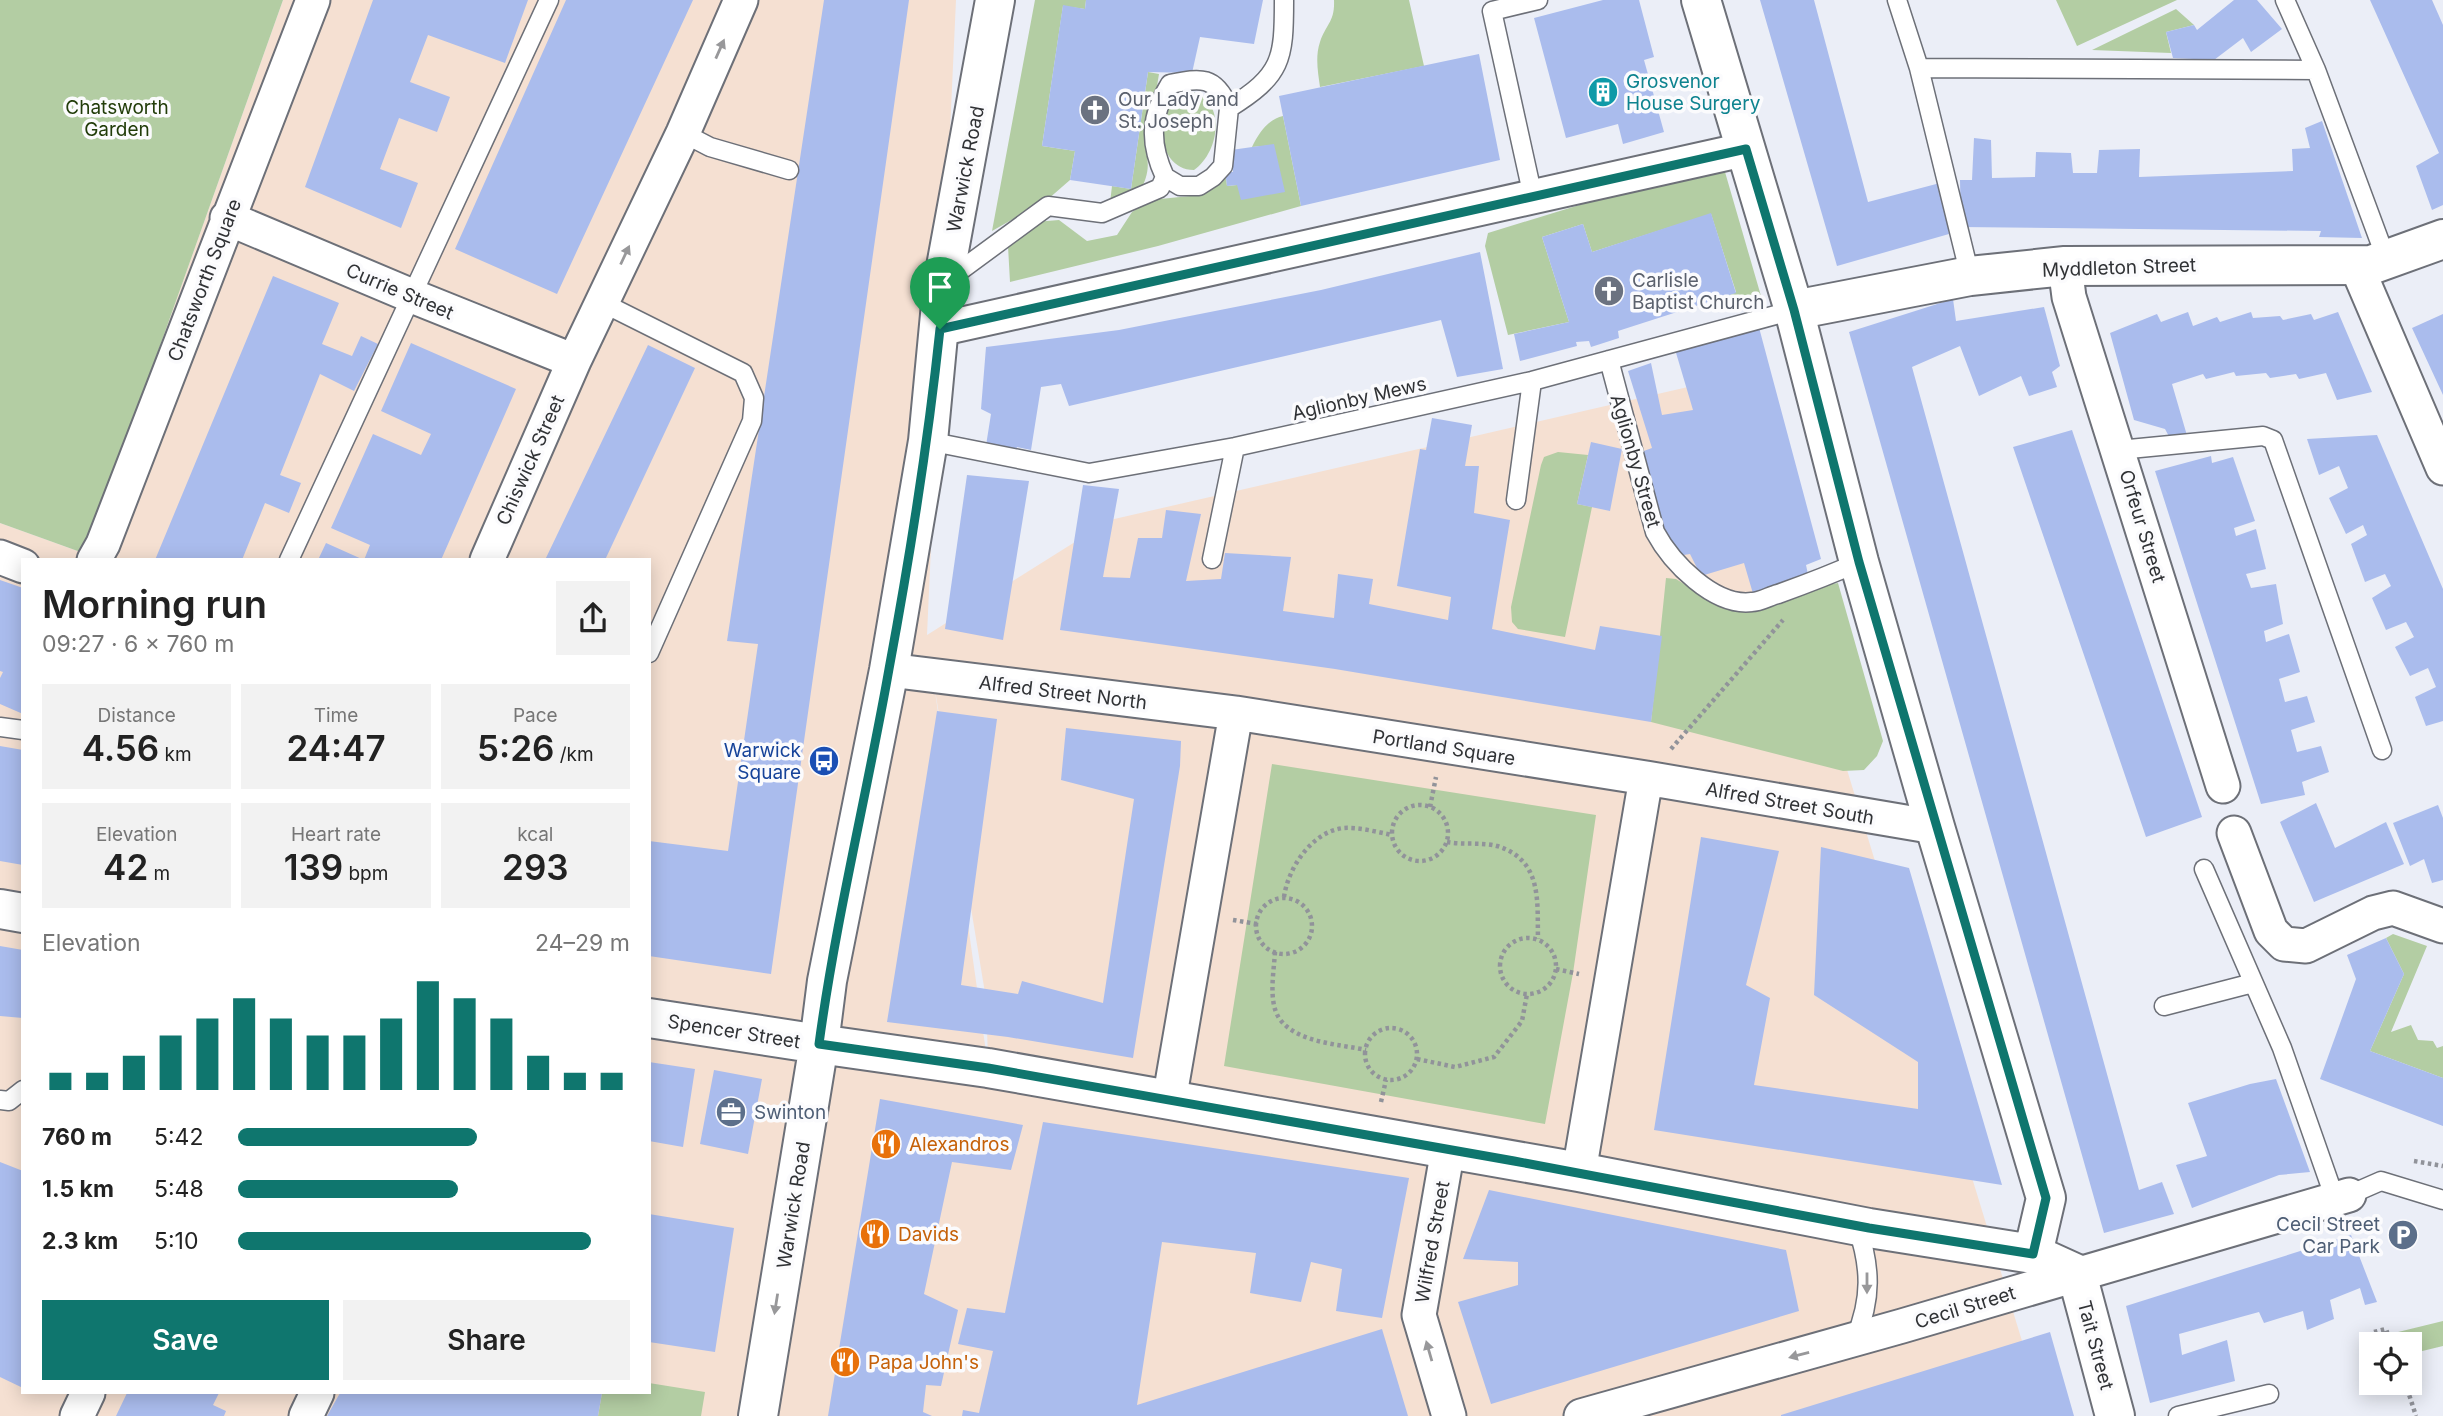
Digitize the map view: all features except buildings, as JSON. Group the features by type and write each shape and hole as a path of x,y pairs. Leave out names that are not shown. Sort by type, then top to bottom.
{"street":[{"name":"Chatsworth Square","path":"94,558 103,544 313,0"},
{"name":"Chiswick Street","path":"487,558 574,361 683,133 741,0"},
{"name":"Warwick Road","path":"758,1416 827,981 889,670 928,441 943,284 995,0"},
{"path":"1701,0 1794,310 1859,562 1935,827 2046,1198 2033,1254"},
{"path":"940,329 1746,149"},
{"name":"Currie Street","path":"227,218 574,361"},
{"name":"Myddleton Street","path":"1794,310 1970,276 2065,266 2372,263 2443,239"},
{"path":"2372,263 2443,468"},
{"name":"Orfeur Street","path":"2065,266 2069,297 2223,786"},
{"path":"0,558 21,565"},
{"name":"Alfred Street North","path":"889,670 1236,713"},
{"path":"1168,1101 1236,713"},
{"name":"Portland Square","path":"1236,713 1646,778"},
{"path":"1579,1172 1646,778"},
{"name":"Alfred Street South","path":"1646,778 1935,827"},
{"path":"2234,833 2271,931 2284,944 2306,946 2373,913 2393,908 2443,926"},
{"path":"0,909 21,913"},
{"name":"Spencer Street","path":"651,1018 988,1068 1579,1172 1857,1226 2033,1254 2077,1274"},
{"name":"Wilfred Street","path":"1448,1149 1419,1315 1448,1416"},
{"name":"Cecil Street","path":"1581,1416 2342,1197"},
{"name":"Tait Street","path":"2077,1274 2115,1416"},
{"path":"77,1416 88,1394"},
{"path":"306,1416 317,1394"}],"lane":[{"path":"290,558 549,0"},
{"path":"1229,108 1269,80 1284,44 1284,0"},
{"path":"1533,197 1492,11 1538,0"},
{"path":"1897,0 1919,68 1970,276"},
{"path":"2285,0 2316,70 2372,263"},
{"path":"1919,68 2316,70"},
{"path":"1199,78 1216,86 1229,108 1223,166 1199,186 1180,186 1166,177 1156,158 1153,129 1158,103 1170,84 1199,78"},
{"path":"683,133 710,147 789,170"},
{"path":"943,284 1048,206 1102,213 1160,188 1166,177"},
{"path":"603,303 743,373 754,398 752,421 651,648"},
{"name":"Aglionby Mews","path":"928,441 1089,473 1235,447 1532,381 1794,310"},
{"name":"Aglionby Street","path":"1609,360 1655,532 1665,552 1705,587 1731,600 1752,603 1818,580 1859,562"},
{"path":"1516,500 1532,381"},
{"path":"2119,450 2263,436 2273,440 2382,750"},
{"path":"1212,559 1235,447"},
{"path":"0,727 21,730"},
{"path":"2204,869 2342,1197 2381,1181 2443,1200"},
{"path":"2164,1006 2253,983"},
{"path":"0,1100 9,1101 21,1092"},
{"path":"1856,1339 1867,1311 1867,1255 1857,1226"},
{"path":"2178,1416 2269,1394"}],"path":[{"path":"1646,778 1818,580"},
{"path":"1420,804 1430,807 1444,817 1448,825 1447,842 1436,857 1417,861 1399,853 1392,835 1396,817 1411,806 1420,804"},
{"path":"1284,897 1286,883 1307,845 1342,828 1392,835"},
{"path":"1447,842 1497,846 1523,861 1533,876 1537,889 1538,939"},
{"path":"1284,897 1294,899 1308,909 1313,926 1311,935 1299,950 1291,954 1275,952 1264,945 1259,937 1257,919 1267,903 1284,897"},
{"path":"1528,938 1538,939 1551,950 1556,969 1550,984 1543,990 1527,995 1507,986 1502,978 1500,959 1511,944 1528,938"},
{"path":"1275,952 1273,995 1279,1017 1298,1035 1366,1050"},
{"path":"1417,1059 1455,1067 1494,1057 1522,1021 1527,995"},
{"path":"1382,1030 1400,1030 1413,1041 1417,1059 1403,1078 1386,1080 1368,1066 1366,1050 1374,1035 1382,1030"},
{"path":"2374,1332 2386,1329 2387,1332"},
{"path":"2409,1395 2416,1416"}],"shaded area":[{"path":"283,0 956,0 927,635 1110,520 1727,378 2045,1416 0,1416 0,523 86,554","holes":["934,684 986,999 988,1059"]}],"green space":[{"name":"Chatsworth Garden","path":"0,0 283,0 86,554 0,523"},
{"path":"1035,0 1086,0 1085,9 1063,6 1042,146 1075,151 1070,180 1047,200 992,231"},
{"path":"1334,0 1409,0 1424,66 1320,87 1318,48 1332,18"},
{"path":"2056,0 2177,0 2077,46"},
{"path":"2176,9 2194,25 2166,32 2171,53 2092,50"},
{"path":"1148,72 1159,74 1146,152 1146,177 1140,192 1110,203 1112,186 1131,189"},
{"path":"1193,92 1211,106 1216,128 1209,152 1194,170 1180,167 1171,159 1162,133 1164,119 1170,107 1179,97"},
{"path":"1283,116 1301,206 1158,246 1010,282 1008,246 1035,222 1059,220 1087,241 1117,235 1132,212 1150,200 1190,196 1212,189 1226,178 1227,186 1237,185 1274,145 1252,147 1261,132 1272,121"},
{"path":"1713,164 1725,172 1761,296 1740,309 1726,310 1719,299 1736,292 1711,214 1592,252 1583,224 1542,237 1569,322 1508,335 1485,246 1488,233"},
{"path":"1558,452 1588,455 1577,504 1592,507 1565,637 1518,629 1512,622 1511,607 1541,465 1544,457"},
{"path":"1666,578 1676,579 1724,609 1747,607 1797,590 1838,583 1883,741 1877,756 1864,770 1843,771 1651,722"},
{"path":"1272,764 1596,815 1573,973 1545,1124 1224,1066"},
{"path":"2393,934 2427,946 2391,1032 2411,1025 2418,1040 2433,1041 2437,1048 2443,1046 2443,1078 2370,1051 2404,974 2386,938"},
{"path":"2443,1321 2443,1346 2422,1351 2422,1332 2398,1332"},
{"path":"651,1383 705,1392 701,1416 598,1416 602,1394 651,1394"}],"place":[{"name":"Grosvenor House Surgery","path":"1603,92"},
{"name":"Our Lady and St. Joseph","path":"1095,110"},
{"name":"Carlisle Baptist Church","path":"1609,291"},
{"name":"Warwick Square","path":"824,761"},
{"name":"Swinton","path":"731,1112"},
{"name":"Alexandros","path":"886,1144"},
{"name":"Davids","path":"875,1234"},
{"name":"Cecil Street Car Park","path":"2403,1235"},
{"name":"Papa John's","path":"845,1362"}],"route":[{"path":"1746,149 1794,310 1859,562 2046,1198 2033,1254 1869,1228 1448,1149 988,1068 819,1044 827,981 889,670 928,441 940,329 1746,149"}]}
